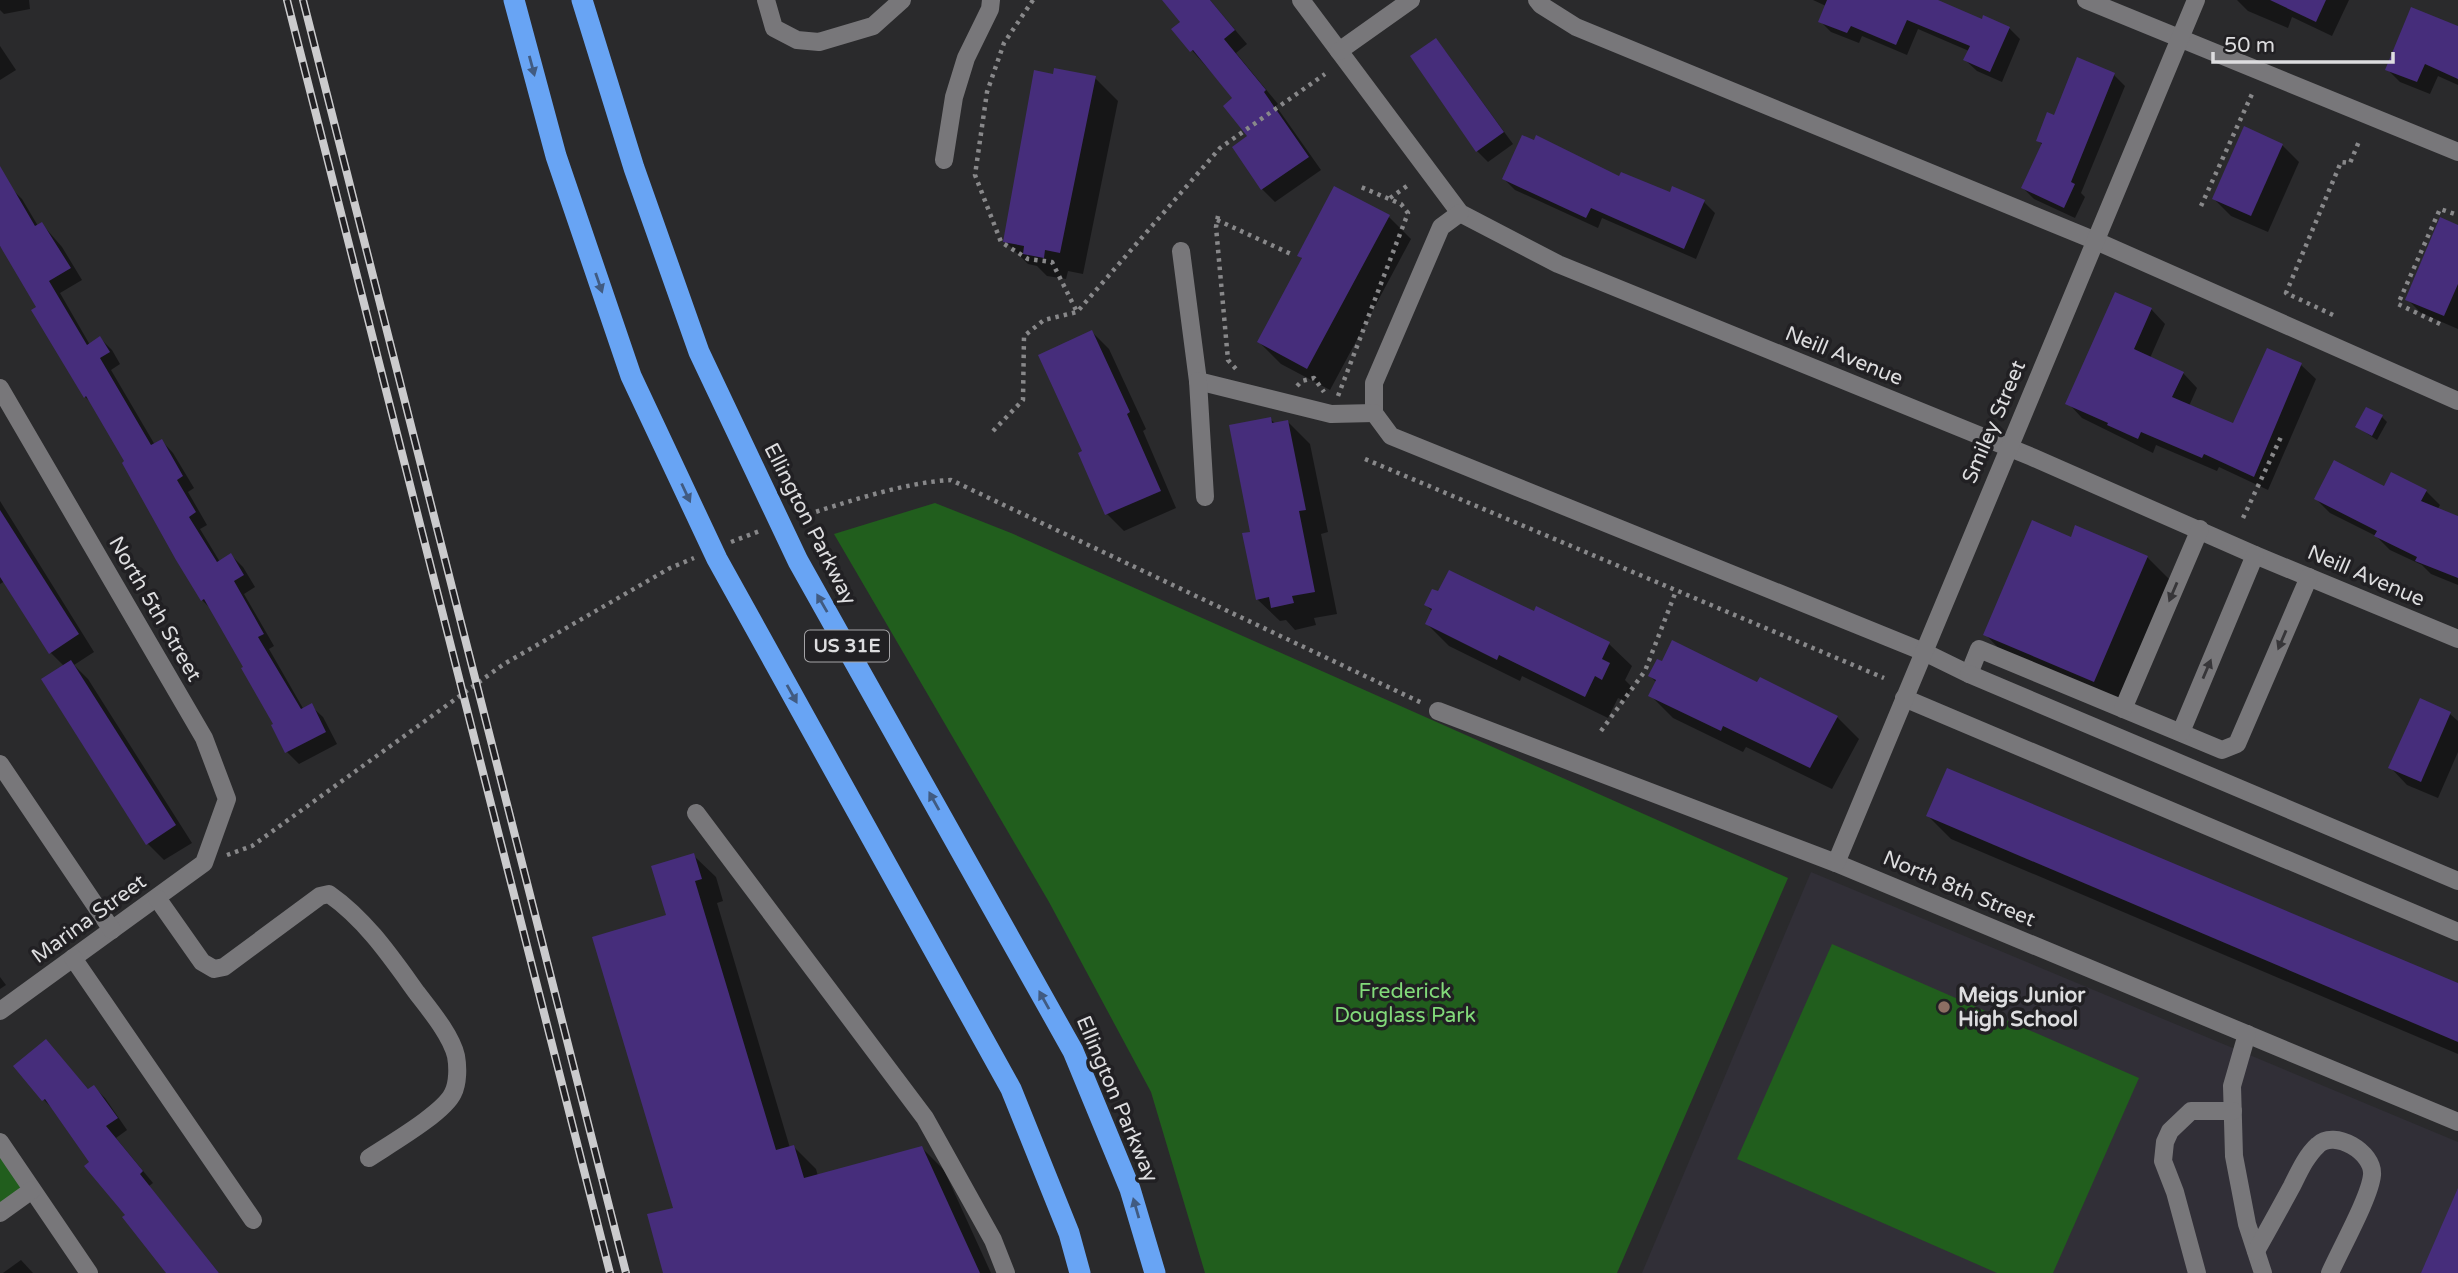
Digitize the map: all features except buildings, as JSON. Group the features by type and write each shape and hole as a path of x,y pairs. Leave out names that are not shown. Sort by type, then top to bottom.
{"highway":[{"name":"US 31E","path":"514,0 556,156 631,376 717,559 1010,1089 1069,1233 1080,1273"},
{"name":"Ellington Parkway","path":"582,0 634,168 704,364 797,561 1073,1051 1130,1189 1155,1273"}],"street":[{"path":"766,0 774,28 797,40 819,42 873,26 902,0"},
{"path":"944,160 954,97 966,58 990,9 991,0"},
{"name":"Neill Avenue","path":"1301,0 1460,214 1558,264 2008,448 2458,639"},
{"path":"1339,51 1410,0"},
{"path":"1536,0 1576,27 2096,241 2458,401"},
{"path":"2086,0 2458,152"},
{"name":"Smiley Street","path":"1836,863 2196,0"},
{"path":"1460,214 1441,227 1374,383 1374,413 1391,436 1924,652 1969,674 2458,881"},
{"path":"1181,251 1198,381 1205,497"},
{"path":"1198,381 1331,414 1374,413"},
{"name":"North 5th Street","path":"0,388 204,738 227,799 204,863"},
{"path":"2123,709 2200,529"},
{"path":"2181,732 2255,555"},
{"path":"1969,674 1979,649 2222,750 2237,744 2309,577"},
{"path":"1904,698 2458,932"},
{"name":"North 8th Street","path":"1438,711 1836,863 2458,1122"},
{"path":"0,764 112,930"},
{"path":"696,813 925,1118 993,1240 1006,1273"},
{"name":"Marina Street","path":"0,1011 204,863"},
{"path":"157,898 202,962 214,968 224,967 320,896 329,894 346,906 379,941 437,1019 456,1055 457,1078 453,1093 443,1107 369,1158"},
{"path":"73,958 253,1220"},
{"path":"2247,1034 2232,1086 2234,1156 2247,1224 2263,1273"},
{"path":"2197,1273 2175,1192 2163,1161 2165,1142 2170,1130 2191,1111 2233,1111"},
{"path":"2256,1251 2304,1163 2318,1145 2328,1138 2337,1139 2366,1158 2372,1175 2330,1273"},
{"path":"0,1142 89,1273"},
{"path":"0,1213 32,1190"}],"path":[{"path":"1033,0 1004,43 987,92 975,175 1001,242 1028,259 1052,262 1077,312"},
{"path":"993,431 1023,400 1024,336 1044,320 1077,312 1220,148 1325,74"},
{"path":"2201,206 2252,94"},
{"path":"2333,315 2286,293 2342,162 2350,163 2360,139"},
{"path":"1389,199 1407,186"},
{"path":"1337,397 1408,213 1401,204 1360,187"},
{"path":"2440,324 2398,304 2440,209 2458,215"},
{"path":"1238,370 1228,360 1218,218 1291,254"},
{"path":"1284,384 1296,387 1302,381 1314,378 1324,393"},
{"path":"2243,518 2281,437"},
{"path":"1365,459 1884,678"},
{"path":"797,518 933,481 951,480 1438,711"},
{"path":"728,544 774,526"},
{"path":"204,863 252,846 504,664 670,568 705,553"},
{"path":"1601,731 1645,671 1676,590"}],"shaded area":[{"name":"Meigs Junior High School","path":"1811,872 2458,1142 2458,1273 1642,1273"}],"green space":[{"name":"Frederick Douglass Park","path":"935,503 1011,533 1788,878 1617,1273 1205,1273 1151,1092 1049,902 834,534"},
{"path":"1832,944 2139,1078 2053,1273 1997,1273 1737,1159"},
{"path":"0,1144 32,1190 0,1213"}],"railway":[{"path":"287,0 610,1273"},
{"path":"303,0 626,1273"}],"place":[{"name":"Meigs Junior High School","path":"1944,1007"}]}
